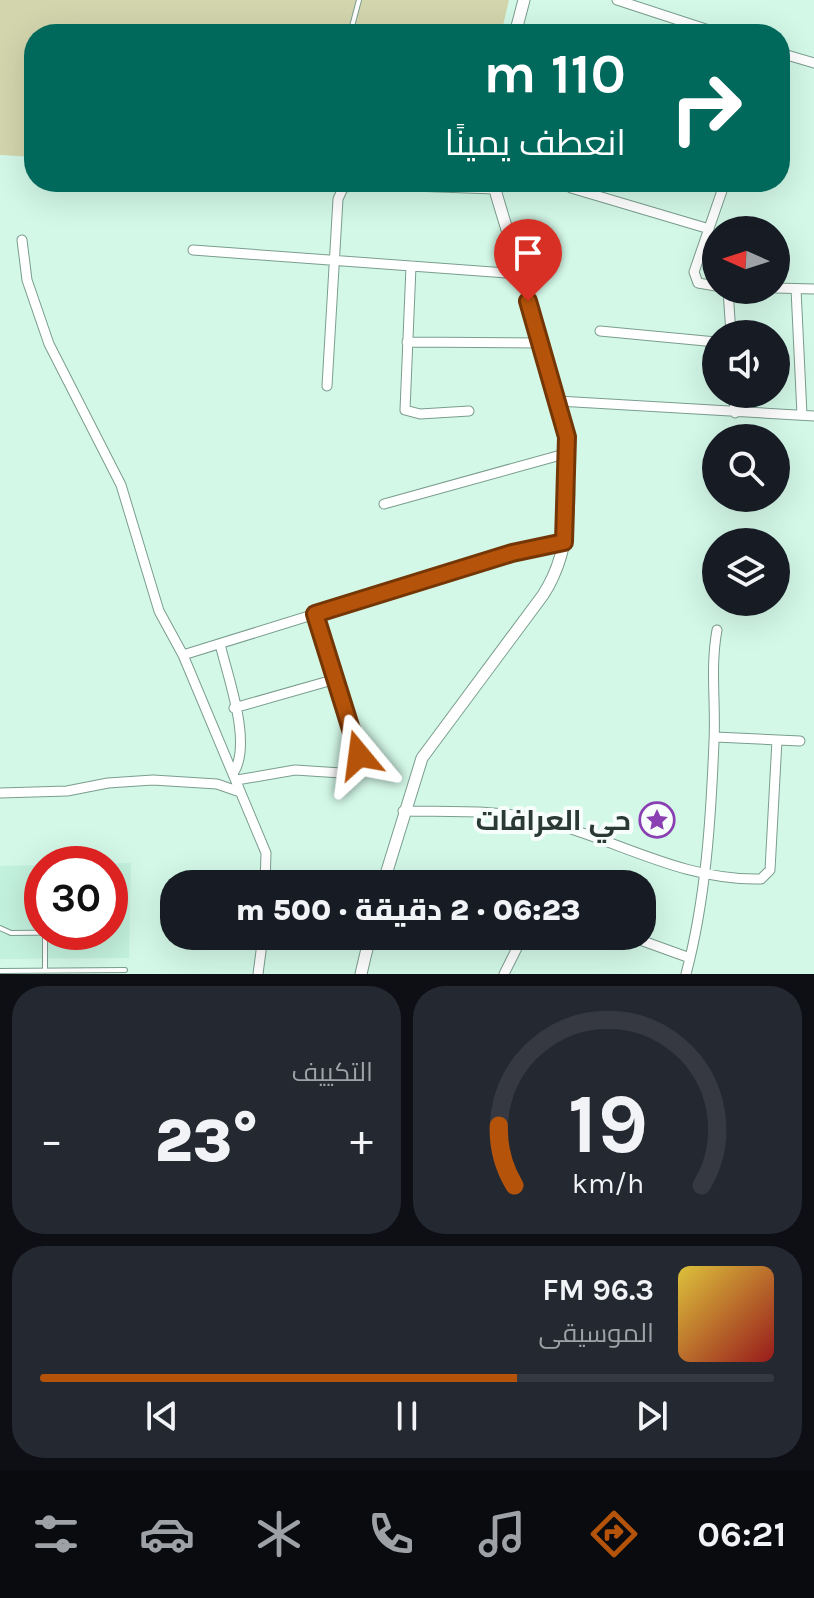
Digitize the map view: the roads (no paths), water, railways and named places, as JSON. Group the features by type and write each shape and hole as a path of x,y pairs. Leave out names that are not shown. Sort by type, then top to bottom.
{"street":[{"path":"518,24 523,4 536,0"},
{"path":"617,0 690,24"},
{"path":"790,56 814,63"},
{"path":"327,386 338,199 343,192"},
{"path":"387,870 422,758 551,583 564,542 568,453 558,401 496,192"},
{"path":"584,192 702,227"},
{"path":"711,216 721,192"},
{"path":"22,240 27,280 49,344 121,485 159,611 183,655 236,776 250,824 266,853 265,870"},
{"path":"702,244 694,276 702,285"},
{"path":"193,250 520,274"},
{"path":"411,266 405,410 420,414 469,411"},
{"path":"790,289 814,289"},
{"path":"796,289 802,415"},
{"path":"600,331 702,341"},
{"path":"407,342 541,343"},
{"path":"558,401 814,416"},
{"path":"735,408 735,413"},
{"path":"384,504 568,453"},
{"path":"183,655 512,553 564,542"},
{"path":"236,776 295,770 341,773 356,766 358,747 315,614"},
{"path":"686,974 704,877 715,737 711,675 717,630"},
{"path":"220,644 242,747 236,776"},
{"path":"234,708 336,679"},
{"path":"715,737 800,741"},
{"path":"403,811 488,813 542,820 704,877 758,879 769,873 777,740"},
{"path":"0,793 67,791 108,783 153,780 217,784 240,792"},
{"path":"656,946 690,958"},
{"path":"258,974 261,950"},
{"path":"361,974 367,950"},
{"path":"504,974 516,950"}],"lane":[{"path":"353,24 359,0"},
{"path":"0,928 7,933 24,933"},
{"path":"45,950 45,971"},
{"path":"0,971 125,970"}],"place":[{"name":"حي العرافات","path":"657,820"}]}
